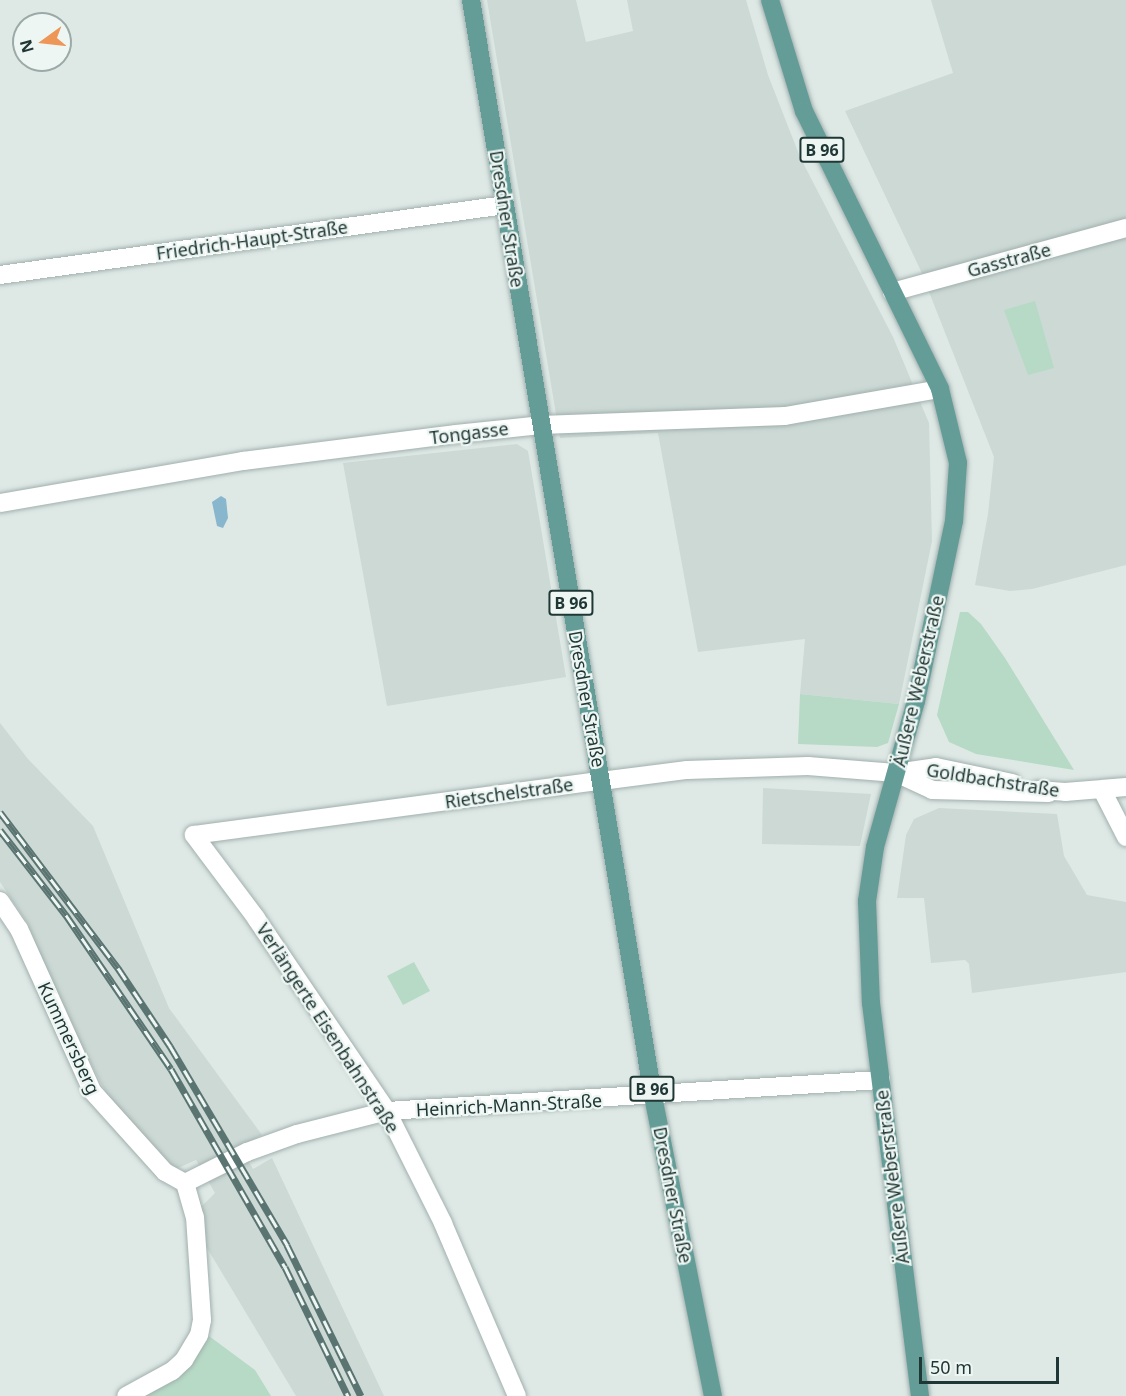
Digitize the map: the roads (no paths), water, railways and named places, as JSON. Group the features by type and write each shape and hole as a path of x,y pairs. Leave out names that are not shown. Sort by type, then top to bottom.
{"main road":[{"name":"Dresdner Straße","path":"471,0 653,1096 713,1396"},
{"name":"Äußere Weberstraße","path":"770,0 804,111 940,389 958,463 954,521 916,701 875,847 867,901 868,966 920,1396"}],"street":[{"name":"Friedrich-Haupt-Straße","path":"0,275 505,205"},
{"name":"Gasstraße","path":"892,292 1126,228"},
{"name":"Tongasse","path":"0,503 243,461 541,425 785,416 940,389"},
{"name":"Rietschelstraße","path":"194,835 601,780 762,767 896,773"},
{"name":"Goldbachstraße","path":"896,773 936,767 1049,793 1126,787"},
{"path":"1102,790 1126,837"},
{"name":"Verlängerte Eisenbahnstraße","path":"194,835 256,918 387,1111 443,1222 517,1396"},
{"name":"Kummersberg","path":"0,901 19,929 92,1090 117,1124 165,1172 185,1184"},
{"name":"Heinrich-Mann-Straße","path":"185,1184 248,1152 297,1134 387,1111 881,1080"},
{"path":"126,1396 172,1371 184,1360 199,1335 202,1320 199,1245 185,1184"}],"water":[{"path":"221,496 226,499 228,518 223,528 217,526 212,502"}],"railway":[{"path":"0,812 118,968 170,1046 287,1245 361,1396"},
{"path":"0,830 66,915 171,1069 285,1267 348,1396"}]}
